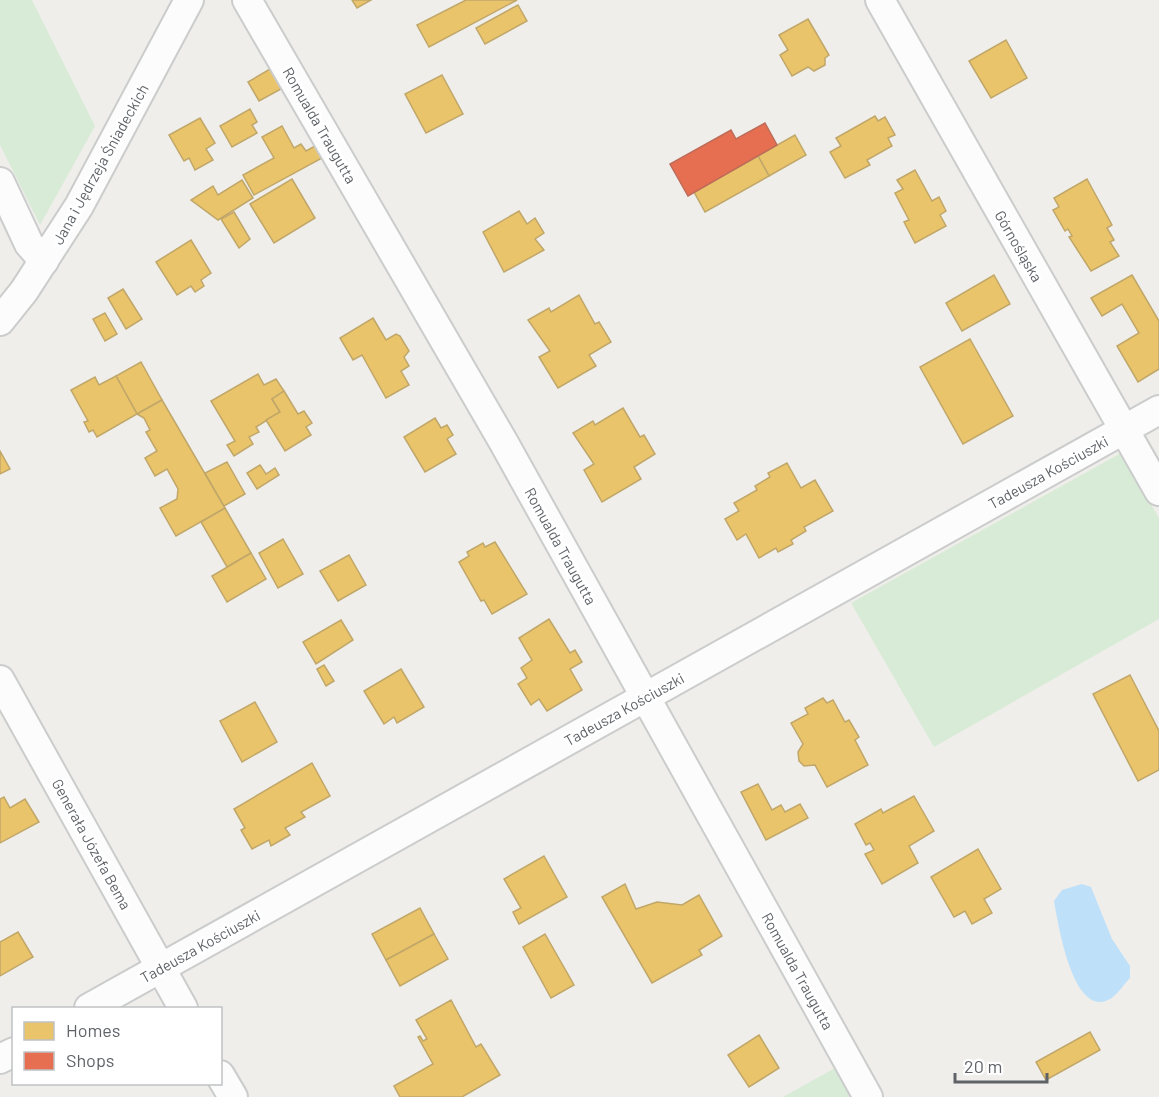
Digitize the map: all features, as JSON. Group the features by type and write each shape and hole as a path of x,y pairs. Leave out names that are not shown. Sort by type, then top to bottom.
{"street":[{"name":"Jana i Jędrzeja Śniadeckich","path":"0,321 44,261 80,206 189,0"},
{"name":"Romualda Traugutta","path":"247,0 413,284 868,1097"},
{"name":"Górnośląska","path":"880,0 1159,491"},
{"path":"0,182 29,244 44,261"},
{"name":"Tadeusza Kościuszki","path":"92,1007 1159,410"},
{"name":"Generała Józefa Bema","path":"0,680 182,1007"},
{"path":"222,1078 233,1097"}],"green space":[{"path":"0,0 32,0 95,126 40,225 0,145"},
{"path":"1121,453 1159,518 1159,619 934,747 851,603"},
{"path":"835,1068 851,1097 783,1097"}],"water":[{"path":"1082,884 1091,887 1112,939 1130,966 1130,978 1118,992 1110,999 1097,1002 1086,996 1077,983 1064,947 1054,901 1062,890"}],"building: Homes":[{"path":"352,0 371,0 357,8"},
{"path":"466,0 517,0 429,47 417,25"},
{"path":"518,5 527,21 485,44 476,28"},
{"path":"808,19 829,55 825,58 825,65 814,71 808,67 792,76 780,55 788,50 779,35"},
{"path":"1006,40 1027,78 991,98 969,61"},
{"path":"270,69 281,89 259,101 248,82"},
{"path":"442,75 463,114 426,133 405,94"},
{"path":"250,109 257,122 252,125 257,133 232,147 220,126"},
{"path":"875,116 878,121 885,117 895,135 888,138 892,146 867,160 870,165 845,178 830,152 841,146 836,138"},
{"path":"200,118 215,143 206,149 213,160 195,170 189,158 184,161 169,135"},
{"path":"282,126 294,148 301,144 306,151 315,146 322,158 254,195 243,175 274,158 262,137"},
{"path":"795,135 806,155 769,176 758,156"},
{"path":"758,156 769,176 705,212 694,192"},
{"path":"915,170 932,201 939,197 946,211 940,215 946,226 915,243 904,222 909,220 895,193 903,189 897,180"},
{"path":"292,179 315,218 274,243 250,204"},
{"path":"1087,179 1112,225 1107,228 1114,240 1110,242 1119,256 1091,271 1069,237 1072,236 1068,229 1065,231 1053,210 1059,207 1054,198"},
{"path":"242,180 253,198 218,220 191,200 213,186 218,195"},
{"path":"519,211 527,224 535,218 544,233 535,239 544,250 504,272 483,232"},
{"path":"234,212 250,239 239,248 221,219"},
{"path":"191,240 211,273 201,280 204,286 195,292 191,286 177,295 156,262"},
{"path":"994,275 1010,304 962,331 946,303"},
{"path":"1132,275 1159,321 1159,369 1138,382 1117,346 1139,333 1122,304 1102,316 1091,298"},
{"path":"123,289 142,319 126,329 108,298"},
{"path":"579,295 595,324 599,322 611,342 589,355 596,366 558,388 539,357 550,351 528,320 549,308 551,312"},
{"path":"105,313 117,334 105,341 93,319"},
{"path":"373,318 386,340 396,334 400,336 409,351 404,357 409,366 401,371 409,385 386,398 362,355 353,360 340,338"},
{"path":"970,339 1013,416 963,444 920,367"},
{"path":"141,362 162,400 137,414 116,376"},
{"path":"258,374 264,385 276,379 284,391 272,399 280,412 256,427 259,432 249,437 253,444 234,456 227,445 235,441 211,401"},
{"path":"116,376 137,414 97,437 93,430 89,432 84,422 88,421 71,390 95,377 99,385"},
{"path":"284,391 298,414 304,411 312,423 306,427 311,435 285,451 266,420 280,412 272,399"},
{"path":"162,400 225,508 176,536 160,508 177,499 178,489 167,469 155,476 145,458 157,451 146,432 150,430 144,418 137,414"},
{"path":"623,408 640,437 644,435 655,454 634,467 641,479 602,502 584,470 594,464 573,433 593,421 595,425"},
{"path":"435,418 441,428 447,425 453,435 447,439 456,454 425,472 404,437"},
{"path":"0,451 10,469 0,474"},
{"path":"227,462 245,494 224,506 205,473"},
{"path":"787,463 801,488 815,480 833,511 804,527 806,531 791,540 793,544 778,552 776,548 759,558 746,534 737,540 725,519 739,511 734,503 757,490 755,486 770,477 768,473"},
{"path":"260,465 266,474 275,468 279,475 257,489 247,473"},
{"path":"225,508 251,553 227,567 201,522"},
{"path":"283,539 303,574 278,588 259,553"},
{"path":"495,542 527,594 492,614 484,600 481,601 459,562 469,556 467,552 483,543 485,547"},
{"path":"251,553 266,579 227,602 212,576"},
{"path":"349,555 366,585 338,601 320,571"},
{"path":"549,619 570,653 575,650 582,662 570,669 582,690 547,711 539,699 531,705 518,684 527,678 521,668 532,660 519,638"},
{"path":"341,620 353,640 316,664 303,642"},
{"path":"324,665 334,681 326,686 317,669"},
{"path":"401,669 424,707 397,723 394,717 384,724 364,691"},
{"path":"1130,675 1159,731 1159,770 1138,781 1093,694"},
{"path":"823,698 827,703 833,700 845,722 849,720 859,737 855,740 868,765 827,787 815,765 804,766 799,761 798,752 803,744 791,723 808,714 805,708"},
{"path":"255,702 277,742 242,762 220,721"},
{"path":"312,763 330,796 301,812 305,817 285,828 290,835 271,846 269,840 252,849 241,830 245,828 234,809"},
{"path":"758,784 772,810 781,805 785,812 800,804 808,818 766,840 741,792"},
{"path":"914,796 934,831 909,846 918,863 882,884 865,854 874,850 870,843 866,845 855,824 881,809 883,813"},
{"path":"4,797 10,808 25,799 39,822 0,843 0,799"},
{"path":"978,849 1001,889 984,899 992,913 972,924 965,911 954,917 931,877"},
{"path":"544,856 567,897 519,924 513,912 521,908 504,879"},
{"path":"625,884 636,909 657,902 682,905 699,895 722,936 699,950 702,955 652,983 602,897"},
{"path":"420,908 434,934 386,960 372,934"},
{"path":"18,932 33,957 0,976 0,942"},
{"path":"434,934 448,959 400,986 386,960"},
{"path":"545,934 574,985 551,998 523,947"},
{"path":"451,1000 476,1047 481,1044 500,1075 462,1097 400,1097 394,1086 433,1064 418,1037 420,1036 423,1041 427,1039 416,1020"},
{"path":"1090,1032 1100,1050 1046,1080 1036,1062"},
{"path":"759,1035 779,1068 749,1087 728,1055"}],"building: Shops":[{"path":"765,123 777,145 688,196 670,164 731,130 736,139"}]}
